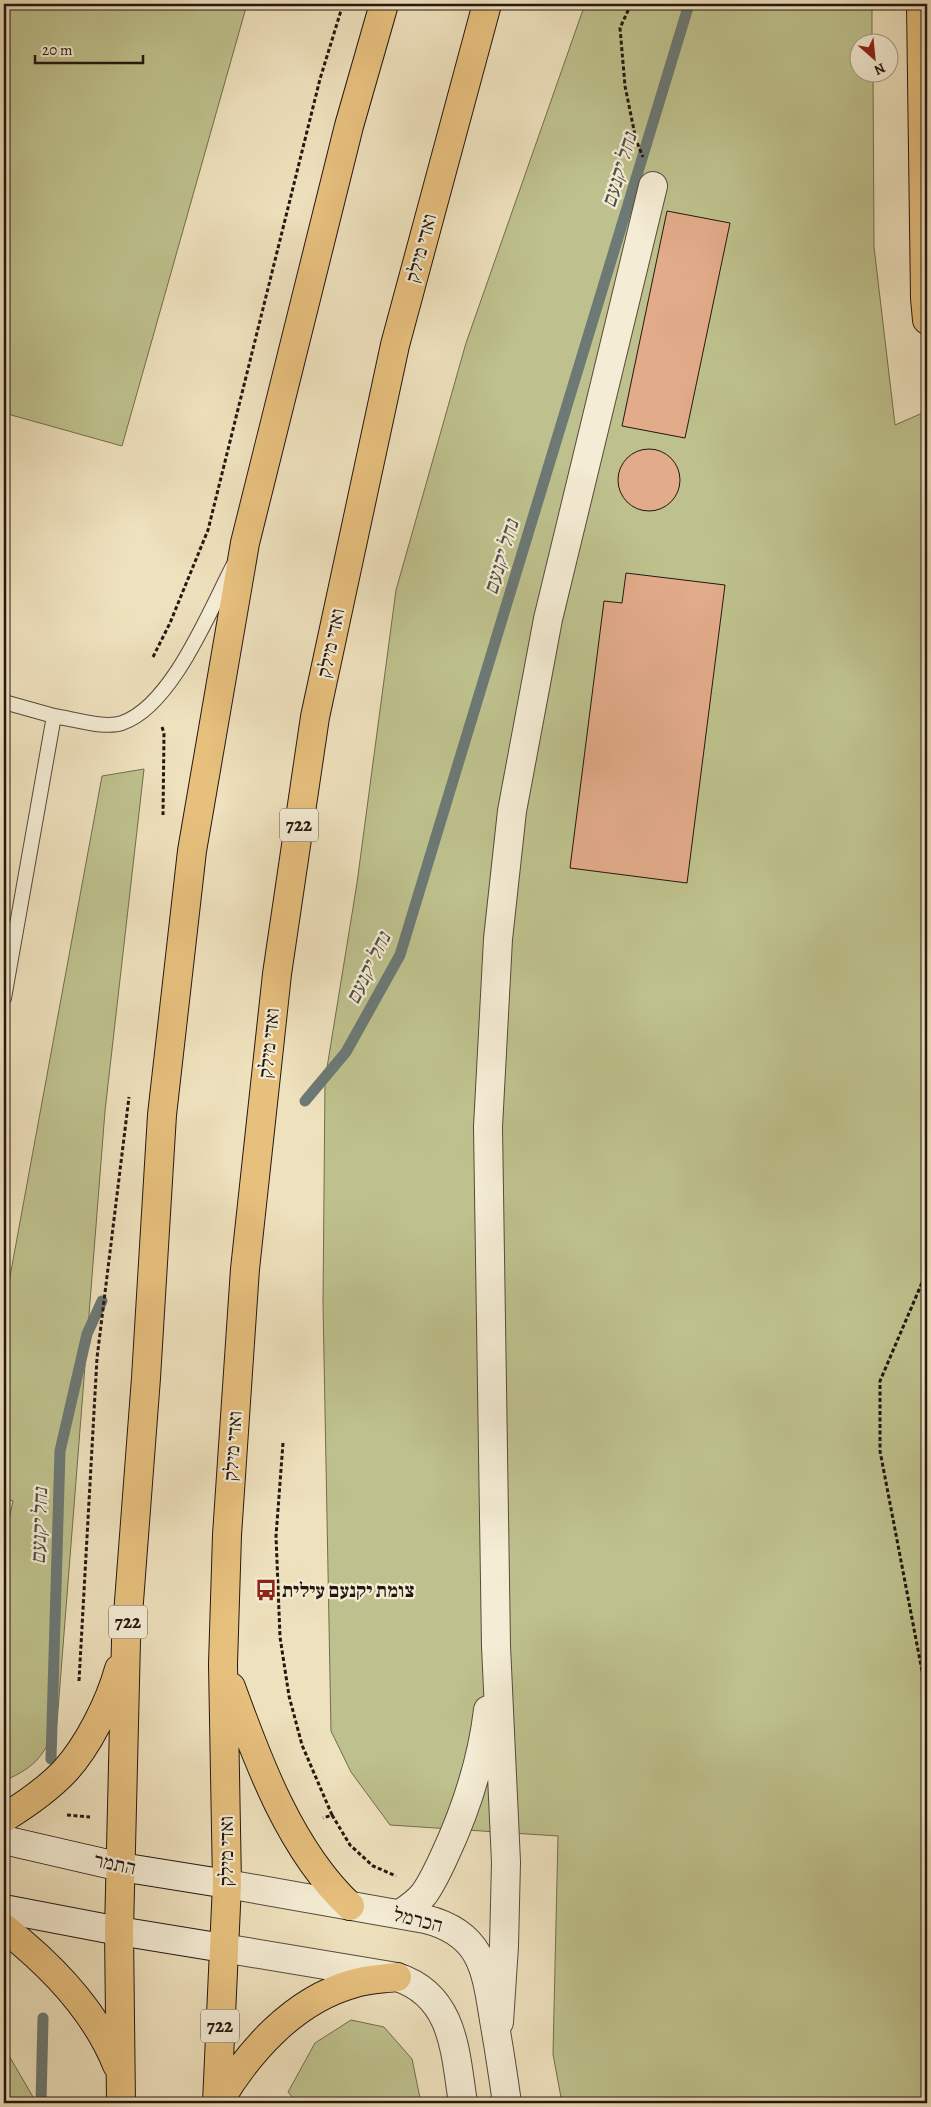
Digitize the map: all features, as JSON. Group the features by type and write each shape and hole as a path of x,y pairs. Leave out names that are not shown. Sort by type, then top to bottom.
{"main road":[{"name":"722","path":"121,2096 120,1931 126,1641 146,1378 162,1116 192,852 245,543 349,126 384,4"},
{"name":"ואדי מילק","path":"218,2103 227,1884 223,1664 227,1535 245,1269 276,974 315,717 395,345 487,4"},
{"path":"921,4 925,298 927,320"},
{"path":"4,1818 64,1771 76,1757 91,1733 115,1682 126,1641"},
{"path":"223,1664 254,1752 273,1792 294,1831 329,1884 350,1906"},
{"path":"4,1928 40,1959 93,2018 103,2033 114,2058 121,2096"},
{"path":"218,2103 253,2054 292,2014 313,2000 354,1983 397,1977"}],"street":[{"path":"498,2039 504,1946 506,1862 496,1646 488,1127 499,929 512,811 548,619 653,186"},
{"path":"400,1914 413,1906 431,1884 472,1789 485,1733 496,1646"},
{"name":"התמר","path":"4,1840 121,1867 227,1884"},
{"name":"הכרמל","path":"227,1884 442,1923 469,1943 484,1966 498,2039 507,2103"},
{"path":"4,1909 120,1931 397,1977 417,1986 439,2006 453,2036 463,2103"}],"lane":[{"path":"4,702 54,716 110,725 122,723 131,718 156,700 178,671 245,543"},
{"path":"4,998 54,716"}],"path":[{"path":"631,4 620,28 625,86 636,140 653,186"},
{"path":"927,1271 880,1381 880,1451 927,1697"},
{"path":"282,1443 276,1536 280,1637 289,1696 302,1745 332,1815 294,1831"},
{"path":"29,1800 62,1815 122,1820"}],"green space":[{"path":"4,4 247,4 122,446 4,413"},
{"path":"585,4 872,4 872,32 848,32 848,82 873,82 874,247 895,425 927,411 927,2103 562,2103 553,2054 558,1836 390,1825 351,1772 331,1731 323,1303 325,1080 357,883 396,590 466,343"},
{"path":"144,769 105,1111 57,1723 48,1744 38,1759 15,1776 4,1781 4,1542 13,1501 4,1498 4,1309 102,776"},
{"path":"351,2020 384,2027 412,2059 421,2103 297,2103 288,2092 315,2043"},
{"path":"4,2047 33,2097 34,2103 4,2103"}],"building":[{"path":"667,211 730,223 685,438 622,426"},
{"path":"649,449 661,451 671,458 678,468 680,480 678,492 671,502 661,509 649,511 637,509 627,502 620,492 618,480 620,468 627,458 637,451"},
{"path":"626,573 725,585 687,883 570,868 604,601 622,603"}],"waterway":[{"name":"נחל יקנעם","path":"305,1101 346,1052 400,955 689,4"},
{"name":"נחל יקנעם","path":"51,1759 60,1451 87,1334 102,1301"},
{"name":"נחל יקנעם","path":"41,2103 43,2018"}],"place":[{"name":"צומת יקנעם עילית","path":"266,1590"}]}
